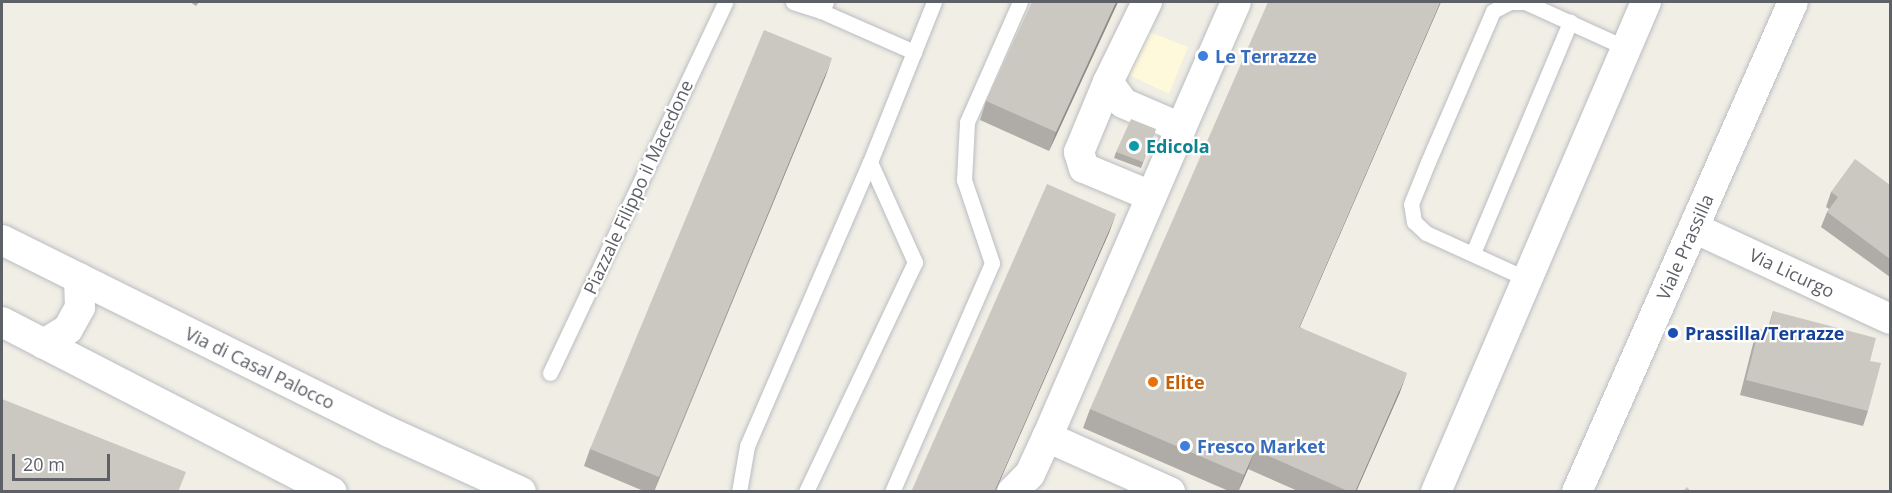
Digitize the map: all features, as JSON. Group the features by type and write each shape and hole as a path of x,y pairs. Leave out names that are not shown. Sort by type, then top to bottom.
{"street":[{"path":"1147,2 1108,82 1079,152 1084,168 1151,196"},
{"path":"1012,492 1030,474 1236,2"},
{"path":"1436,492 1646,2"},
{"name":"Viale Prassilla","path":"1577,492 1793,2"},
{"path":"1108,82 1123,103 1181,128"},
{"name":"Via Licurgo","path":"1694,228 1890,319"},
{"name":"Via di Casal Palocco","path":"2,240 389,432 521,492"},
{"path":"44,344 68,330 80,307 79,278"},
{"path":"2,322 332,492"},
{"path":"1047,436 1157,489"}],"lane":[{"name":"Piazzale Filippo il Macedone","path":"550,374 725,2"},
{"path":"793,2 824,6 914,52"},
{"path":"739,492 747,446 870,162 934,2"},
{"path":"892,492 992,263 964,180 967,122 1020,2"},
{"path":"1527,279 1426,233 1414,222 1411,204 1428,162 1493,11 1510,2 1525,2 1626,48"},
{"path":"1473,253 1570,22"},
{"path":"806,492 915,262 870,162"}],"shaded area":[{"path":"1142,29 1188,47 1169,94 1121,71"}],"building":[{"path":"1032,2 1116,2 1056,132 986,101"},
{"path":"1268,2 1440,2 1299,327 1407,373 1355,492 1350,492 1255,450 1244,475 1090,409"},
{"path":"764,30 832,58 659,477 590,449"},
{"name":"Edicola","path":"1131,119 1156,129 1143,162 1116,152"},
{"path":"1855,159 1890,185 1890,259 1827,212 1838,197 1831,192"},
{"path":"1047,184 1116,214 994,492 911,492"},
{"path":"1773,311 1876,338 1870,361 1881,363 1868,411 1746,380 1759,329 1768,332"},
{"path":"2,399 186,472 178,492 2,492"}],"place":[{"name":"Le Terrazze","path":"1203,56"},
{"name":"Edicola","path":"1134,146"},
{"name":"Prassilla/Terrazze","path":"1673,333"},
{"name":"Elite","path":"1153,382"},
{"name":"Fresco Market","path":"1185,446"}]}
